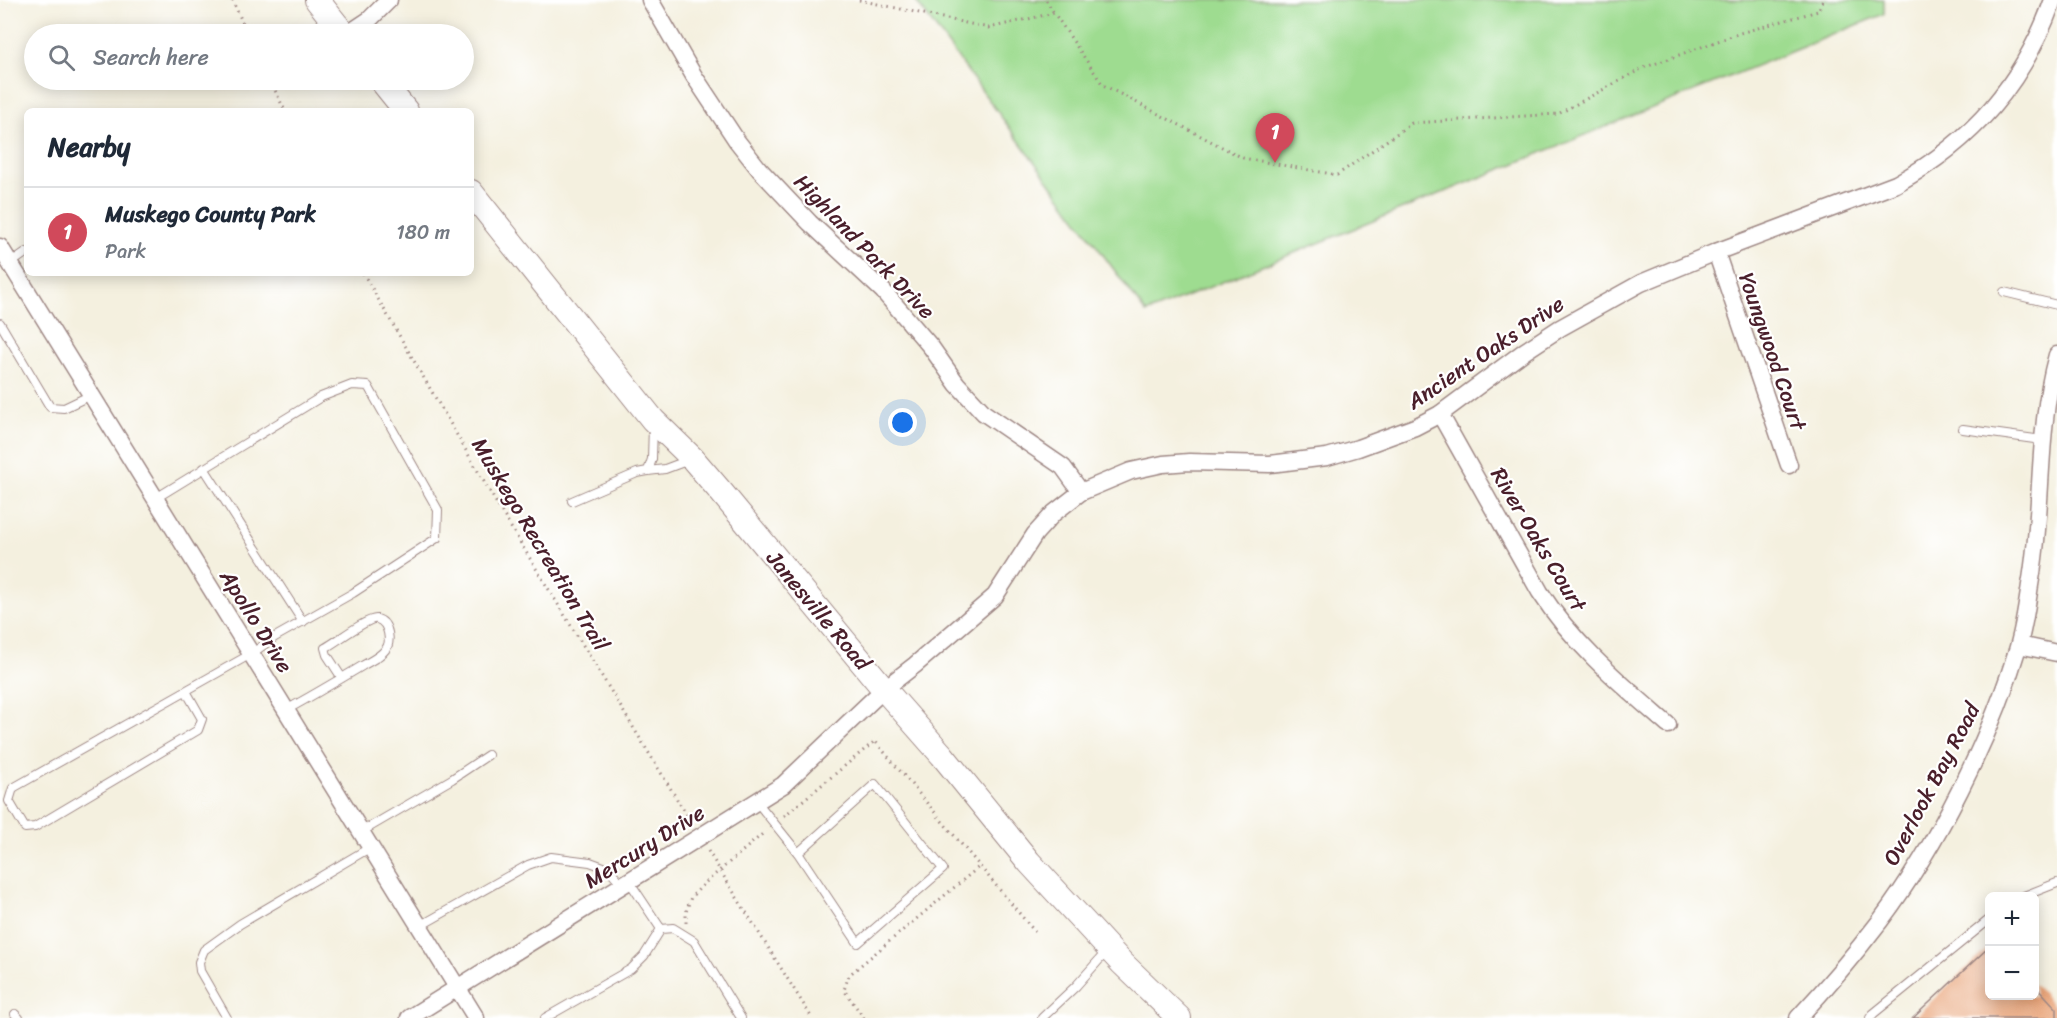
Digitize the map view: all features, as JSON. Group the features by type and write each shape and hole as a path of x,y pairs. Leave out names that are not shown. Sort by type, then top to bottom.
{"main road":[{"path":"317,0 337,24"},
{"path":"389,90 404,108"},
{"name":"Janesville Road","path":"474,196 653,420 692,458 1029,862 1109,949 1179,1018"}],"street":[{"path":"362,24 389,0"},
{"name":"Highland Park Drive","path":"650,0 694,76 737,141 759,169 810,223 883,291 931,347 957,384 984,413 1063,467 1081,492"},
{"name":"Ancient Oaks Drive","path":"884,689 996,596 1035,534 1054,513 1081,492 1131,471 1163,464 1189,462 1270,465 1327,456 1358,448 1415,427 1440,414 1525,351 1595,307 1641,283 1716,252 1870,195 1896,184 1930,164 1967,134 2011,85 2043,26 2053,0"},
{"name":"Apollo Drive","path":"0,247 477,1018"},
{"name":"Youngwood Court","path":"1716,252 1789,465"},
{"name":"Overlook Bay Road","path":"1798,1018 1839,973 1881,919 1932,841 1983,741 1998,706 2019,645 2034,556 2042,440 2057,356"},
{"name":"River Oaks Court","path":"1440,414 1557,619 1614,679 1668,725"},
{"path":"2019,645 2057,653"},
{"name":"Mercury Drive","path":"410,1018 783,785 884,689"}],"lane":[{"path":"10,264 24,254"},
{"path":"2004,292 2057,305"},
{"path":"0,323 50,407 64,408 91,395"},
{"path":"156,498 321,397 352,385 368,386 438,510 437,538 353,593 251,654 13,788 9,801 25,828 35,828 198,730 202,719 186,691"},
{"path":"648,471 652,459 653,420"},
{"path":"1963,429 2042,440"},
{"path":"572,501 638,473 665,469 692,458"},
{"path":"204,468 303,622"},
{"path":"286,710 342,678 387,649 388,631 384,623 374,619 325,648 327,656 342,678"},
{"path":"361,832 488,756"},
{"path":"757,802 798,853 858,943 943,869 875,784 798,853"},
{"path":"227,1018 200,971 199,963 204,950 240,924 371,847"},
{"path":"420,926 528,865 551,857 590,862 609,869 626,883 661,929"},
{"path":"2036,892 2057,883"},
{"path":"1870,1018 1985,922"},
{"path":"661,929 673,928 694,941 741,1018"},
{"path":"545,1018 631,969 644,956 661,929"},
{"path":"1042,1018 1076,986 1109,949"}],"path":[{"path":"232,0 243,24"},
{"path":"859,0 989,28 1054,13"},
{"path":"1046,0 1103,86 1242,158 1337,175 1412,123 1558,114 1643,68 1740,33 1818,11 1823,0"},
{"path":"275,90 284,108"},
{"name":"Muskego Recreation Trail","path":"365,276 504,516 695,830"},
{"path":"685,936 686,912 691,897 875,741 1035,932"},
{"path":"708,850 812,1018"},
{"path":"864,1018 844,990 849,975 980,866"}],"green space":[{"path":"915,0 1884,0 1884,14 1146,313"}],"building":[{"path":"1985,951 1985,1000 2039,1000 2039,989 2057,1009 2057,1018 1913,1018"}],"place":[{"name":"Muskego County Park","path":"1275,163"}]}
